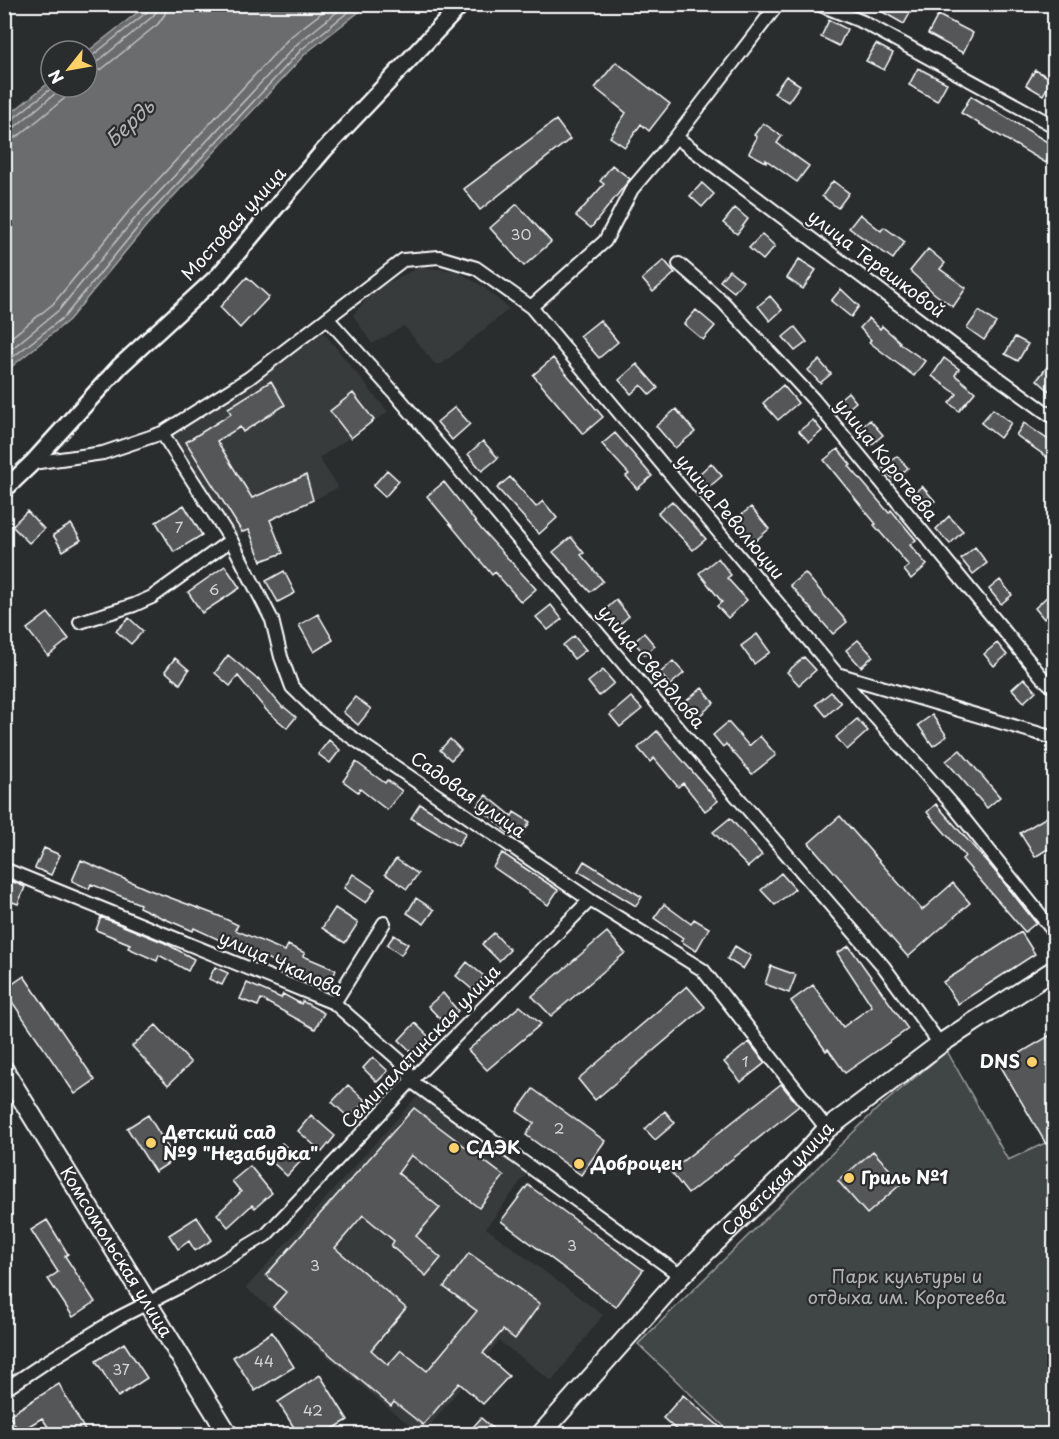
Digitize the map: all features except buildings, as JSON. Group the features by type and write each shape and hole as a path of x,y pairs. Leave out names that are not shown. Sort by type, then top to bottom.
{"main road":[{"name":"Советская улица","path":"541,1434 681,1276 784,1176 827,1130 940,1044 1054,970"},
{"name":"Комсомольская улица","path":"4,1070 228,1434"}],"street":[{"name":"Мостовая улица","path":"4,490 32,464 120,366 219,275 324,150 462,4"},
{"path":"531,307 605,241 632,189 676,137 778,4"},
{"path":"818,4 863,22 1054,126"},
{"name":"улица Терешковой","path":"676,137 958,349 1054,418"},
{"name":"улица Революции","path":"32,464 103,453 162,433 249,378 328,320 403,260 439,257 476,268 531,307 837,674 952,804 1054,932"},
{"name":"улица Коротеева","path":"679,264 723,302 814,400 1034,668 1054,688"},
{"name":"улица Свердлова","path":"328,320 398,397 884,967 940,1044"},
{"name":"Садовая улица","path":"162,433 231,540 272,620 281,657 292,687 325,719 590,900 703,970 827,1130"},
{"path":"80,622 152,597 231,540"},
{"path":"837,674 1054,738"},
{"name":"улица Чкалова","path":"4,869 334,1003 406,1065 411,1081 681,1276"},
{"name":"Семипалатинская улица","path":"4,1390 118,1318 183,1285 266,1235 411,1081 590,900"},
{"path":"334,1003 384,922"}],"shaded area":[{"path":"419,267 457,271 484,287 509,309 442,364 435,364 404,326 372,344 353,315 375,289"},
{"path":"321,329 388,412 319,458 338,488 231,540 162,433"},
{"path":"420,1093 527,1173 486,1228 603,1315 552,1381 499,1341 423,1434 387,1407 246,1288"}],"green space":[{"name":"Парк культуры и отдыха им. Коротеева","path":"947,1051 1008,1160 1054,1139 1054,1434 732,1434 638,1344 878,1108"}],"water":[{"name":"Бердь","path":"147,5 368,5 306,53 147,225 69,320 5,372 5,118 39,91 39,99 99,99 99,43"}],"place":[{"name":"DNS","path":"1032,1062"},
{"name":"Детский сад №9 \"Незабудка\"","path":"151,1143"},
{"name":"СДЭК","path":"454,1148"},
{"name":"Доброцен","path":"579,1164"},
{"name":"Гриль №1","path":"849,1178"}]}
